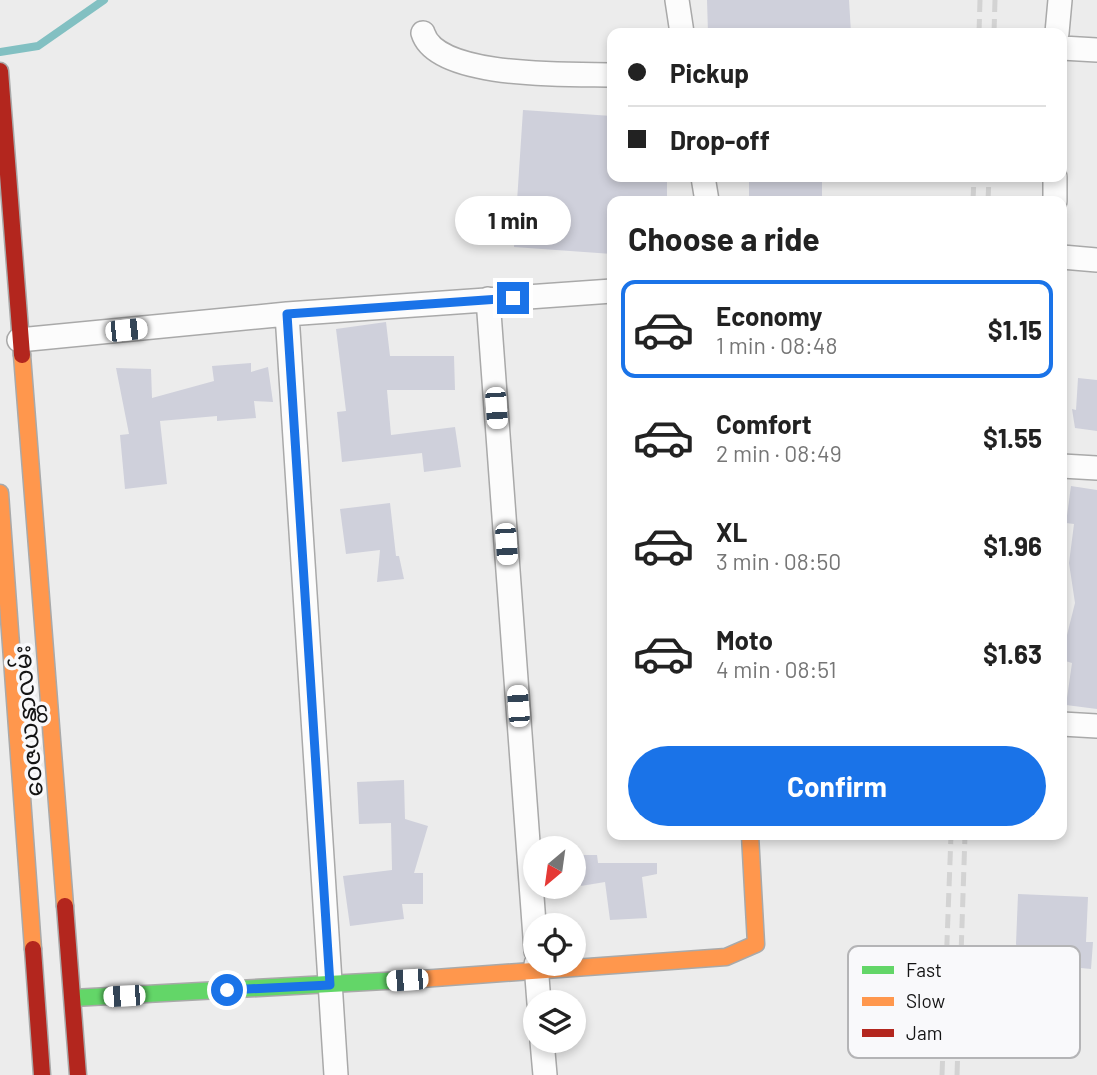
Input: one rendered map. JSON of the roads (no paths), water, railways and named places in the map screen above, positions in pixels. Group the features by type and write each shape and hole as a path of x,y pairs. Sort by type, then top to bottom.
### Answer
{"main road":[{"name":"ဝေဇယန္တာလမ်း","path":"0,71 78,1075"},
{"name":"ဝေဇယန္တာလမ်း","path":"0,493 42,1075"},
{"path":"586,961 726,957 756,944 750,840"},
{"path":"73,998 330,985 523,963"}],"street":[{"path":"677,0 681,28"},
{"path":"1057,28 1060,0"},
{"path":"424,33 426,41 440,55 468,65 607,75"},
{"path":"1067,48 1097,50"},
{"path":"1067,257 1097,260"},
{"path":"19,340 287,314 607,290"},
{"path":"488,299 532,913"},
{"path":"287,314 336,1075"},
{"path":"1067,466 1097,468"},
{"path":"1067,723 1097,726"},
{"path":"543,1053 544,1075"}],"waterway":[{"path":"0,52 38,46 104,0"}],"railway":[{"path":"979,28 980,0"},
{"path":"994,28 995,0"},
{"path":"973,196 974,182"},
{"path":"988,196 989,182"},
{"path":"947,946 951,840"},
{"path":"961,946 965,840"},
{"path":"942,1075 943,1058"},
{"path":"957,1075 958,1058"}]}
